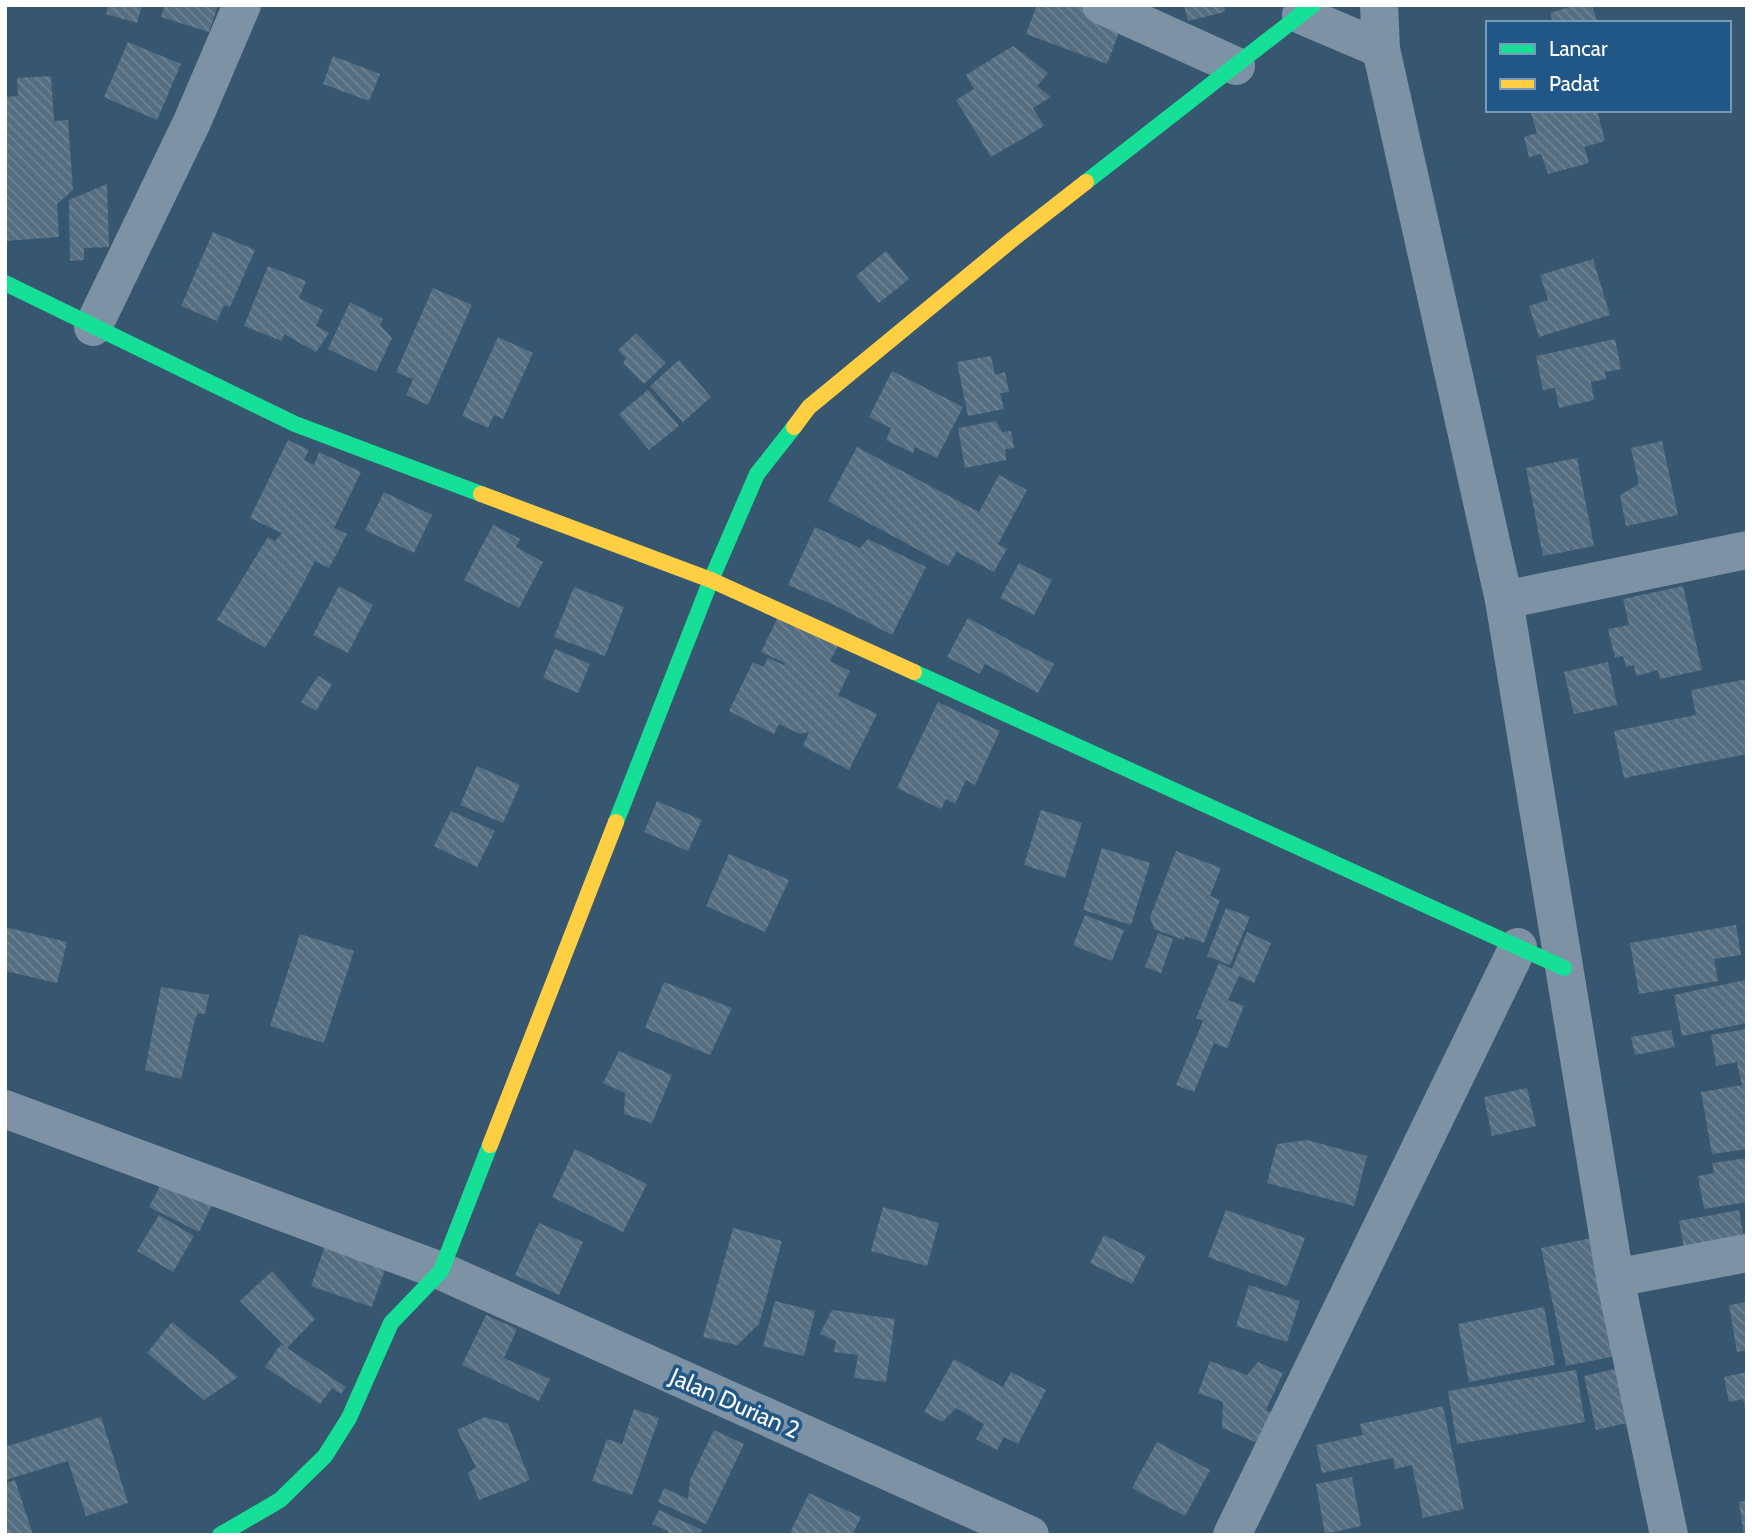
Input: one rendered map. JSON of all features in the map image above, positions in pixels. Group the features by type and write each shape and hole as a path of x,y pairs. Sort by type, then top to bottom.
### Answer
{"street":[{"path":"93,327 192,122 242,5"},
{"path":"1101,5 1236,66"},
{"path":"1379,5 1381,49 1504,600 1615,1278 1669,1535"},
{"path":"223,1534 280,1500 325,1456 349,1418 391,1323 441,1271 711,580 758,474 809,407 1013,239 1307,10 1381,49"},
{"path":"5,283 295,424 711,580 1564,968"},
{"path":"1504,600 1747,550"},
{"path":"1232,1535 1518,947"},
{"name":"Jalan Durian 2","path":"5,1109 441,1271 1030,1535"},
{"path":"1615,1278 1747,1253"}],"building":[{"path":"109,5 142,5 137,23 106,14"},
{"path":"165,5 218,5 209,32 161,17"},
{"path":"1037,5 1088,5 1124,19 1107,64 1026,34"},
{"path":"1184,5 1224,5 1225,12 1188,21"},
{"path":"1575,5 1592,5 1597,21 1552,21 1550,13"},
{"path":"128,42 181,64 157,120 104,97"},
{"path":"1013,46 1048,73 1037,86 1051,97 1033,108 1044,126 991,157 956,100 974,89 966,75"},
{"path":"333,56 380,74 369,101 323,84"},
{"path":"51,76 54,121 68,120 73,190 57,204 59,237 5,241 5,97 18,96 17,78"},
{"path":"1598,112 1605,141 1584,147 1589,163 1548,174 1541,154 1529,157 1524,137 1537,133 1531,113"},
{"path":"107,184 109,247 84,248 84,260 70,261 69,200"},
{"path":"213,232 255,250 230,307 224,305 217,321 181,306"},
{"path":"886,251 909,279 879,303 856,276"},
{"path":"1593,259 1610,315 1539,337 1529,306 1548,300 1540,275"},
{"path":"268,266 306,281 299,298 323,310 316,326 329,333 316,352 284,334 282,341 244,326"},
{"path":"433,288 472,305 428,405 406,395 413,379 396,372"},
{"path":"350,302 383,319 380,325 392,338 376,372 328,349"},
{"path":"636,333 666,363 644,384 623,363 626,358 618,350"},
{"path":"498,337 533,353 503,419 494,415 488,428 462,416"},
{"path":"1615,339 1621,369 1605,372 1606,379 1591,382 1594,400 1559,408 1555,388 1543,390 1536,356"},
{"path":"991,356 995,375 1005,372 1009,392 1000,393 1004,409 968,416 957,362"},
{"path":"679,360 711,397 683,422 650,386"},
{"path":"892,371 963,407 937,458 915,447 913,453 886,440 891,428 869,417"},
{"path":"648,390 679,426 649,450 619,414"},
{"path":"996,421 1002,432 1011,431 1014,448 1005,449 1006,460 965,468 958,428"},
{"path":"288,440 309,450 304,460 314,465 319,452 361,472 334,528 347,534 329,568 315,561 265,648 217,620 268,537 275,541 282,533 250,518"},
{"path":"1662,441 1678,515 1626,526 1620,495 1639,484 1631,448"},
{"path":"857,447 979,512 999,475 1027,490 998,544 1007,549 994,572 957,552 948,566 828,501"},
{"path":"1577,458 1594,546 1543,556 1526,468"},
{"path":"384,492 432,515 414,553 365,530"},
{"path":"493,525 520,539 516,547 543,562 519,608 464,580"},
{"path":"815,527 860,548 868,539 926,567 892,635 788,585"},
{"path":"1019,563 1052,580 1034,615 1000,598"},
{"path":"339,586 373,605 348,653 313,635"},
{"path":"1683,586 1702,670 1660,679 1658,670 1636,676 1634,665 1626,667 1623,656 1615,658 1608,629 1629,625 1623,599"},
{"path":"574,587 624,607 605,656 554,637"},
{"path":"778,617 838,646 830,661 850,671 838,695 877,714 849,770 803,746 809,732 800,734 779,724 774,734 729,711 753,662 763,667 768,658 784,665 785,663 761,652"},
{"path":"968,618 1054,664 1038,693 985,664 980,674 947,657"},
{"path":"555,649 590,664 578,693 543,678"},
{"path":"1608,662 1617,705 1574,714 1564,672"},
{"path":"318,676 332,684 316,711 301,702"},
{"path":"1747,679 1747,754 1624,778 1614,731 1696,715 1691,690"},
{"path":"938,702 1000,731 975,785 966,780 955,804 946,799 941,809 897,788"},
{"path":"477,766 520,785 503,823 460,805"},
{"path":"657,801 702,820 688,851 644,832"},
{"path":"1041,810 1082,823 1065,878 1024,865"},
{"path":"451,811 495,831 477,867 434,846"},
{"path":"1102,848 1150,863 1131,925 1083,910"},
{"path":"1176,851 1221,868 1210,896 1220,900 1204,943 1185,936 1184,940 1154,929 1150,917"},
{"path":"729,854 789,880 765,932 706,906"},
{"path":"1226,908 1250,917 1230,965 1207,956"},
{"path":"1085,915 1124,930 1112,961 1073,945"},
{"path":"1736,925 1741,955 1714,959 1718,981 1639,994 1630,943"},
{"path":"5,927 67,942 57,983 5,971"},
{"path":"1247,932 1271,943 1254,983 1239,976 1228,1000 1244,1006 1227,1048 1214,1043 1194,1092 1176,1085 1203,1021 1196,1018 1219,963 1232,969"},
{"path":"1158,933 1173,939 1161,973 1145,967"},
{"path":"300,934 354,951 324,1043 270,1026"},
{"path":"1745,980 1747,1023 1682,1036 1674,995"},
{"path":"664,982 732,1008 710,1055 645,1028"},
{"path":"161,987 209,995 205,1014 198,1013 195,1019 181,1079 145,1070"},
{"path":"1747,1029 1747,1149 1712,1154 1701,1092 1742,1085 1737,1062 1716,1066 1711,1035"},
{"path":"1671,1030 1675,1047 1635,1055 1631,1037"},
{"path":"619,1051 672,1075 652,1123 624,1114 625,1093 603,1083"},
{"path":"1527,1088 1536,1126 1492,1136 1484,1097"},
{"path":"1307,1140 1367,1156 1354,1206 1267,1183 1277,1144"},
{"path":"575,1149 647,1184 623,1232 552,1197"},
{"path":"1747,1158 1747,1202 1704,1209 1698,1176 1714,1173 1712,1163"},
{"path":"167,1173 216,1197 199,1232 149,1207"},
{"path":"883,1207 939,1223 927,1266 871,1251"},
{"path":"1226,1210 1305,1238 1287,1286 1208,1257"},
{"path":"1739,1210 1745,1243 1685,1254 1679,1221"},
{"path":"159,1215 194,1236 173,1272 137,1251"},
{"path":"539,1223 583,1242 559,1295 515,1275"},
{"path":"733,1228 782,1241 759,1324 737,1345 703,1337"},
{"path":"1104,1235 1146,1256 1132,1284 1090,1263"},
{"path":"1592,1238 1616,1356 1566,1366 1541,1248"},
{"path":"326,1243 387,1264 372,1307 311,1286"},
{"path":"272,1271 315,1319 287,1348 240,1301"},
{"path":"1249,1285 1300,1301 1287,1342 1236,1326"},
{"path":"775,1301 815,1311 804,1356 763,1346"},
{"path":"1747,1302 1747,1350 1737,1352 1729,1305"},
{"path":"1544,1307 1555,1365 1469,1382 1458,1324"},
{"path":"832,1310 895,1319 886,1382 854,1378 858,1355 834,1352 836,1341 820,1334"},
{"path":"486,1315 517,1329 504,1358 550,1379 539,1401 462,1365"},
{"path":"172,1322 238,1377 204,1400 147,1353"},
{"path":"281,1344 346,1387 341,1394 332,1388 320,1404 265,1367"},
{"path":"954,1359 1003,1387 1011,1372 1046,1390 1018,1444 1004,1437 997,1450 976,1439 984,1424 956,1408 942,1422 924,1412"},
{"path":"1210,1361 1247,1375 1258,1362 1283,1373 1266,1410 1274,1413 1260,1444 1222,1428 1223,1402 1198,1393"},
{"path":"1624,1367 1636,1421 1596,1430 1584,1376"},
{"path":"1576,1370 1585,1422 1457,1444 1448,1391"},
{"path":"1747,1372 1746,1413 1743,1399 1729,1402 1724,1377"},
{"path":"1443,1406 1464,1509 1423,1518 1412,1465 1395,1469 1393,1458 1322,1473 1316,1445 1363,1435 1360,1424"},
{"path":"634,1409 659,1418 632,1495 592,1481 607,1439 622,1444"},
{"path":"101,1417 128,1503 86,1516 68,1461 5,1480 5,1447"},
{"path":"485,1417 508,1424 530,1480 479,1500 468,1473 476,1467 457,1430"},
{"path":"714,1430 744,1444 706,1524 658,1502 664,1488 688,1499 690,1480"},
{"path":"1157,1442 1210,1470 1185,1516 1132,1488"},
{"path":"1352,1477 1361,1526 1325,1534 1316,1484"},
{"path":"15,1480 33,1535 5,1535 5,1483"},
{"path":"809,1493 861,1517 852,1535 790,1533"},
{"path":"1747,1501 1747,1535 1744,1535 1739,1502"},
{"path":"659,1510 702,1530 700,1535 666,1535 668,1531 652,1524"}],"traffic: fast":[{"path":"1086,182 1313,5"},
{"path":"5,283 295,424 481,494"},
{"path":"616,822 711,580 757,474 794,427"},
{"path":"914,672 1564,968"},
{"path":"220,1535 280,1500 325,1456 349,1418 391,1323 441,1271 490,1145"}],"traffic: slow":[{"path":"794,427 809,407 1086,182"},
{"path":"481,494 711,580 914,672"},
{"path":"490,1145 616,822"}]}
